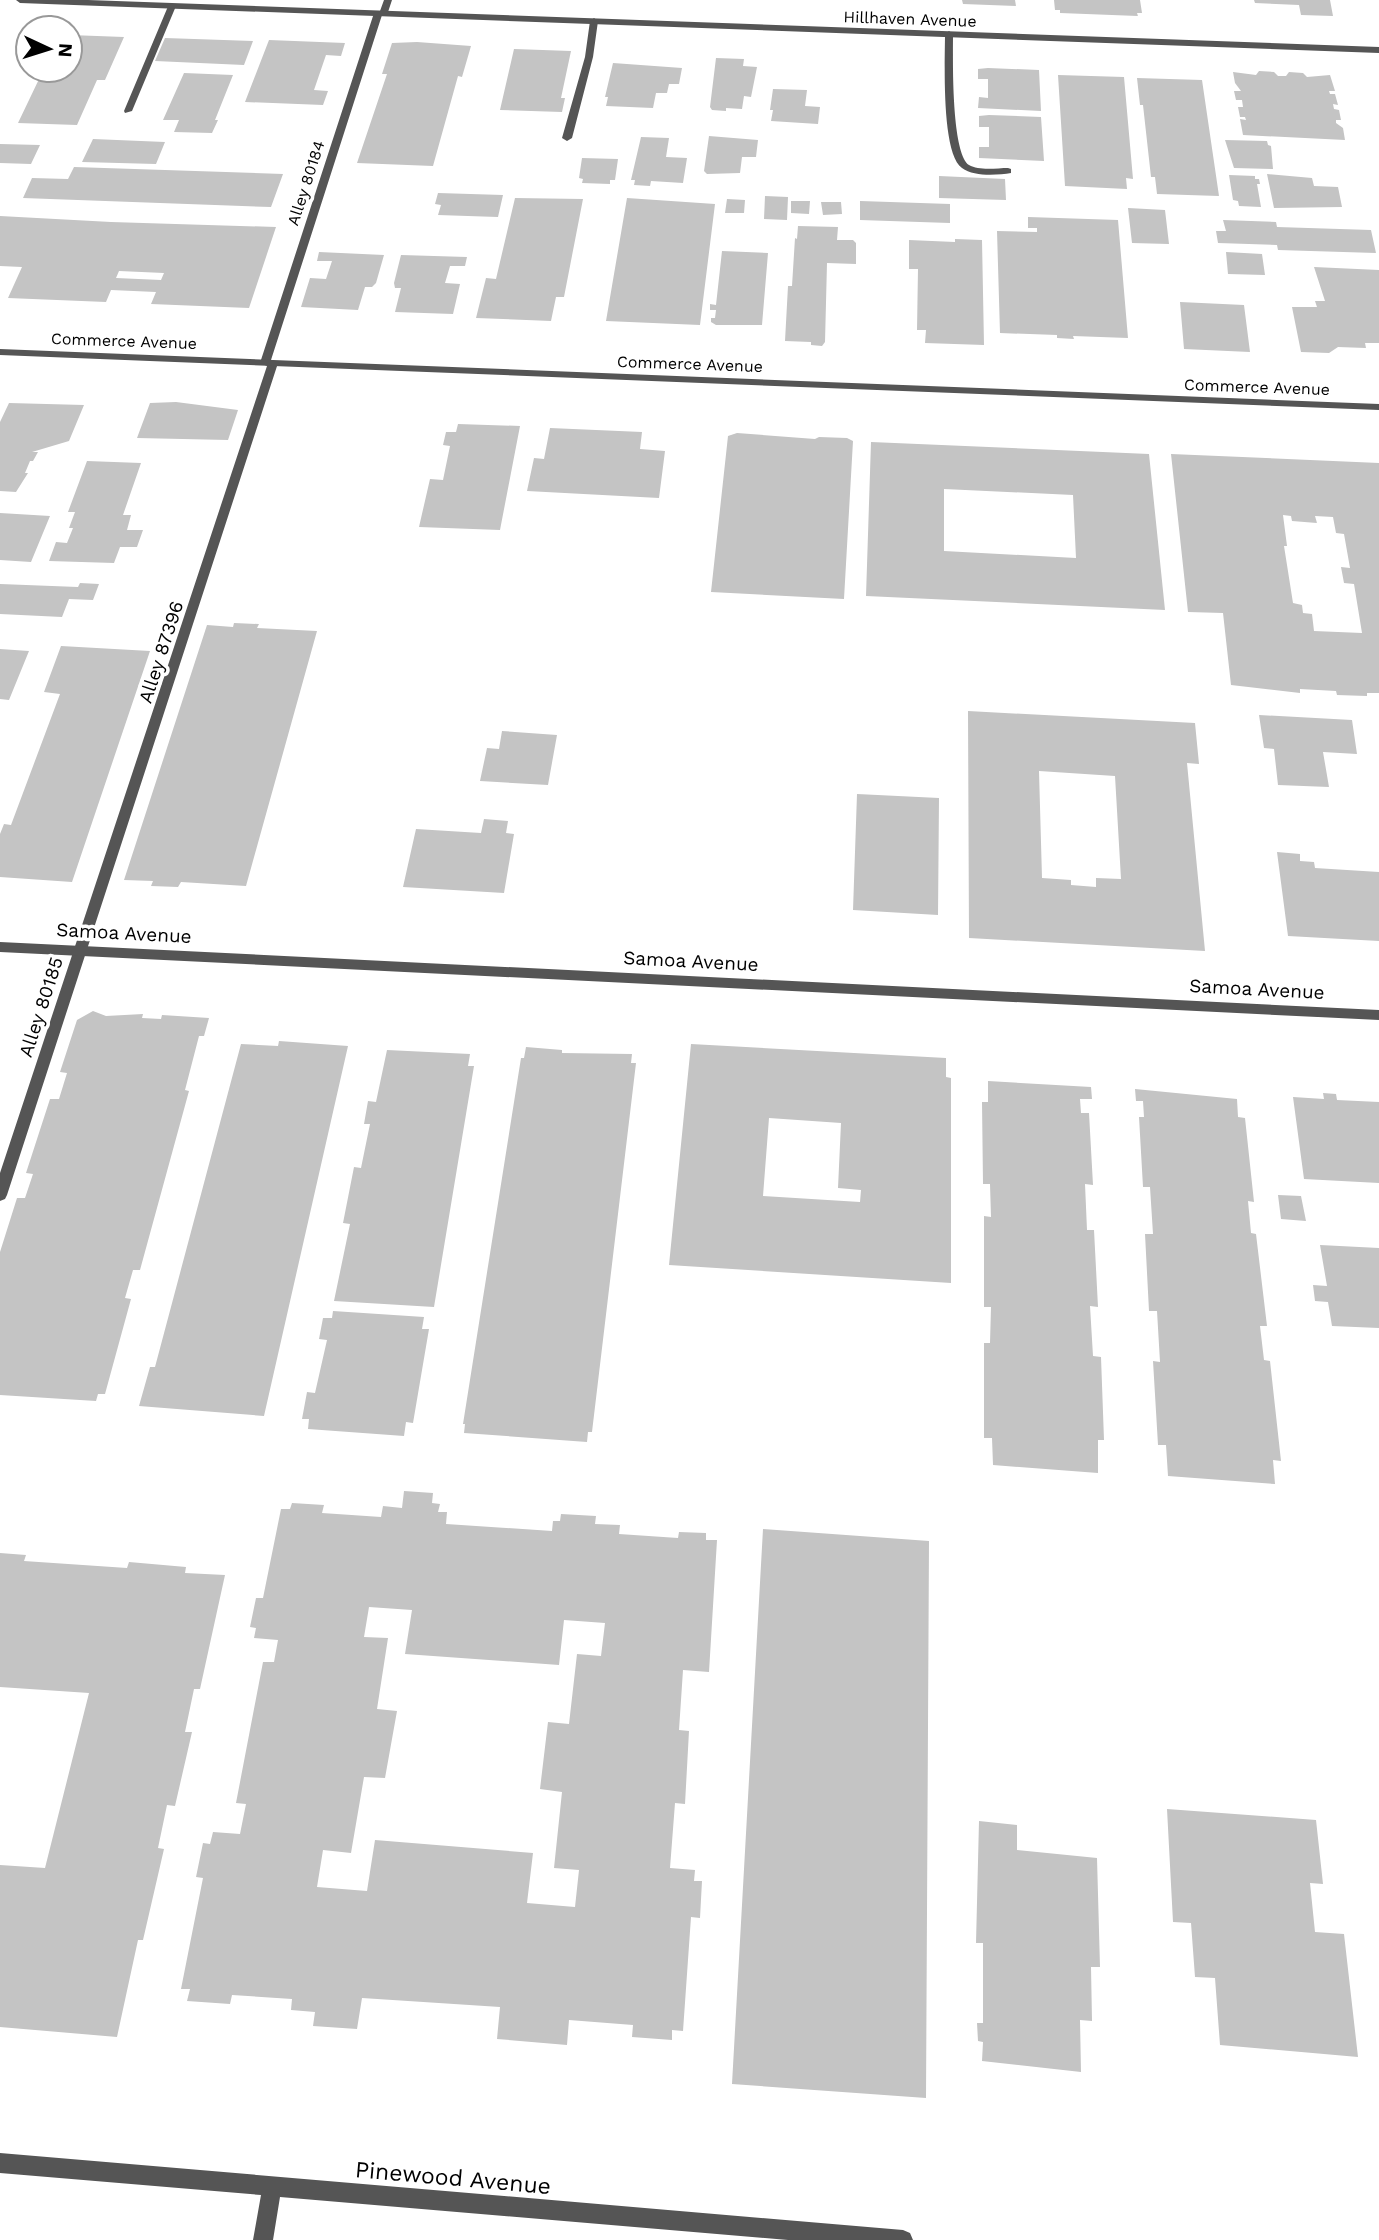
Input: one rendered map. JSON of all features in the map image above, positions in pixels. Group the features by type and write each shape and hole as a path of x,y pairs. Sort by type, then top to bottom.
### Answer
{"street":[{"name":"Hillhaven Avenue","path":"20,0 1379,50"},
{"name":"Alley 80184","path":"269,363 381,13 388,0"},
{"path":"128,111 172,6"},
{"path":"567,138 589,57 594,21"},
{"path":"948,34 952,133 956,157 965,166 983,171 1008,172"},
{"name":"Commerce Avenue","path":"0,352 1379,407"},
{"name":"Alley 87396","path":"80,951 269,363"},
{"name":"Samoa Avenue","path":"0,947 1379,1015"},
{"name":"Alley 80185","path":"0,1195 80,951"},
{"name":"Pinewood Avenue","path":"0,2163 903,2240"},
{"path":"262,2240 272,2188"}],"building":[{"path":"962,0 1015,0 1016,6 963,4"},
{"path":"1054,0 1140,0 1142,13 1137,13 1138,16 1060,13 1060,10 1055,10"},
{"path":"1254,0 1330,0 1333,16 1301,15 1299,5 1255,3"},
{"path":"84,36 124,37 105,80 97,80 77,125 18,123 37,84 84,84"},
{"path":"165,38 253,41 244,65 155,61"},
{"path":"269,40 345,43 341,56 326,55 314,90 328,91 323,105 245,102"},
{"path":"392,43 471,46 462,77 458,76 433,166 357,163 387,74 382,74"},
{"path":"514,49 571,51 561,98 565,98 562,112 500,110"},
{"path":"716,58 744,59 743,66 757,67 751,97 744,96 742,109 726,108 726,111 712,110 710,107"},
{"path":"613,63 682,68 679,84 669,84 667,93 656,93 653,108 606,106 608,97 605,97"},
{"path":"978,69 1039,70 1041,111 978,108 979,97 988,98 988,79 978,79"},
{"path":"1259,71 1274,72 1278,76 1286,76 1289,72 1303,73 1307,77 1330,75 1335,91 1329,91 1330,94 1335,94 1338,105 1333,104 1334,109 1339,110 1341,120 1336,120 1336,123 1343,128 1345,140 1243,135 1240,119 1246,120 1245,117 1240,117 1238,107 1243,107 1242,100 1236,100 1234,91 1241,91 1235,83 1233,72 1256,75"},
{"path":"184,73 233,75 212,133 174,132 179,120 163,120"},
{"path":"1058,75 1124,77 1133,179 1126,178 1127,189 1065,186"},
{"path":"1137,78 1202,80 1219,196 1157,194 1155,177 1151,177 1143,105 1140,105"},
{"path":"773,89 807,90 805,106 820,107 818,124 771,121"},
{"path":"979,116 1041,117 1044,161 979,158 979,147 989,147 989,127 979,127"},
{"path":"709,136 758,140 756,157 742,157 740,173 707,174 704,171"},
{"path":"641,137 669,138 666,157 687,158 683,183 651,181 650,186 634,185 635,180 631,180"},
{"path":"93,139 165,142 156,164 82,162"},
{"path":"1225,140 1267,141 1271,146 1273,169 1234,168"},
{"path":"0,144 40,145 31,164 0,163"},
{"path":"582,158 618,159 615,180 610,180 610,184 582,183 583,179 579,178"},
{"path":"74,167 283,174 271,207 23,198 32,178 68,179"},
{"path":"1267,174 1312,178 1314,186 1338,187 1342,207 1274,208"},
{"path":"1229,175 1255,176 1255,179 1259,179 1260,184 1257,184 1261,207 1239,206 1238,201 1233,200"},
{"path":"939,176 1005,179 1006,200 939,198"},
{"path":"438,193 503,195 498,217 438,215 441,205 435,204"},
{"path":"765,196 788,197 787,220 764,219"},
{"path":"515,198 583,199 564,297 556,297 551,321 476,318 486,278 496,279"},
{"path":"627,198 715,204 700,325 606,321"},
{"path":"727,199 745,200 744,213 725,213"},
{"path":"791,201 810,201 809,214 791,213"},
{"path":"860,201 950,204 950,223 860,220"},
{"path":"821,202 841,202 842,214 823,215"},
{"path":"1128,208 1165,210 1169,244 1132,243"},
{"path":"0,216 276,227 249,308 151,304 156,292 111,290 106,302 8,298 22,267 0,266","holes":["119,271 164,273 161,280 116,278"]},
{"path":"1028,217 1118,220 1128,338 1073,336 1074,339 1057,338 1057,335 1000,333 997,231 1037,232 1037,228 1028,228"},
{"path":"1223,220 1276,222 1277,227 1371,230 1376,253 1278,250 1277,245 1218,243 1216,231 1226,231"},
{"path":"798,226 838,227 837,240 853,240 856,243 856,264 827,263 825,342 822,346 811,345 811,342 785,341 788,286 792,286"},
{"path":"955,239 982,240 984,345 925,343 926,330 917,330 918,269 909,269 909,240 955,242"},
{"path":"722,251 768,253 762,325 716,325 711,322 711,318 715,318 716,310 710,310 710,304 716,305"},
{"path":"319,252 384,255 376,283 372,287 365,287 358,310 301,307 310,278 326,279 332,261 317,261"},
{"path":"1226,252 1262,254 1265,275 1228,274"},
{"path":"401,255 467,257 465,266 450,266 445,283 460,284 453,314 395,312 401,288 395,288 394,283"},
{"path":"1314,267 1379,270 1379,343 1365,343 1366,348 1338,347 1329,353 1301,352 1292,307 1317,307 1315,301 1325,301"},
{"path":"1180,302 1244,305 1250,352 1184,349"},
{"path":"176,402 238,410 228,440 137,438 150,403"},
{"path":"9,403 84,405 69,441 32,452 38,452 33,461 30,461 25,473 28,473 16,492 0,491 0,422"},
{"path":"458,424 520,426 500,530 419,527 430,479 443,480 450,446 443,445 446,432 456,432"},
{"path":"550,428 642,432 640,449 665,451 659,498 527,491 534,458 544,459"},
{"path":"737,433 815,439 847,438 853,441 844,599 711,592 728,436"},
{"path":"871,442 1149,454 1165,610 866,596","holes":["944,489 1073,495 1076,558 944,551"]},
{"path":"1171,454 1379,463 1379,693 1367,693 1367,696 1337,695 1336,691 1300,689 1300,693 1231,685 1223,613 1188,612","holes":["1283,515 1291,516 1292,521 1317,523 1315,516 1333,517 1336,533 1344,534 1350,568 1341,567 1344,583 1354,584 1362,633 1314,631 1312,614 1303,613 1302,605 1293,603 1284,546 1287,546"]},
{"path":"87,461 141,463 123,515 131,515 127,530 143,530 137,547 120,547 114,563 49,561 56,542 67,543 73,528 69,528 75,512 68,512"},
{"path":"0,513 50,516 31,562 0,560"},
{"path":"80,583 99,584 93,600 69,599 62,617 0,614 0,584 78,587"},
{"path":"234,623 259,624 257,628 317,631 246,886 181,882 178,887 151,886 153,881 124,880 207,625 233,627"},
{"path":"61,646 150,651 72,882 0,877 0,834 4,824 11,825 60,694 44,692"},
{"path":"0,649 29,651 9,700 0,699"},
{"path":"968,711 1195,723 1199,764 1187,763 1205,951 969,938","holes":["1039,771 1115,776 1121,879 1096,878 1096,887 1071,885 1071,880 1042,878"]},
{"path":"1259,715 1352,720 1357,754 1323,752 1329,787 1278,785 1274,749 1264,748"},
{"path":"502,731 557,735 548,785 480,781 487,748 499,749"},
{"path":"857,794 939,798 938,915 853,910"},
{"path":"484,819 508,821 506,833 514,834 504,893 403,887 416,829 481,833"},
{"path":"1277,852 1300,854 1300,861 1314,862 1315,868 1379,872 1379,941 1288,936"},
{"path":"93,1011 106,1016 143,1014 142,1018 161,1019 162,1015 209,1018 204,1036 199,1036 185,1090 189,1091 140,1270 133,1270 125,1298 131,1299 105,1394 98,1394 96,1401 0,1395 0,1252 17,1198 25,1198 33,1174 26,1173 50,1099 59,1099 67,1073 60,1072 77,1020"},
{"path":"279,1041 348,1046 264,1416 139,1406 150,1367 155,1367 241,1044 278,1046"},
{"path":"691,1044 946,1058 946,1077 951,1078 951,1283 669,1265","holes":["769,1118 841,1123 838,1188 861,1190 860,1202 763,1196"]},
{"path":"526,1047 562,1050 562,1053 632,1054 631,1063 636,1063 592,1432 588,1432 587,1442 464,1433 463,1424 521,1058 524,1058"},
{"path":"387,1050 470,1054 468,1066 474,1066 434,1307 334,1301 350,1224 343,1223 354,1167 361,1168 370,1124 364,1124 368,1101 376,1102"},
{"path":"988,1081 1091,1087 1092,1099 1080,1099 1081,1113 1089,1113 1093,1185 1085,1184 1087,1230 1094,1230 1098,1307 1090,1306 1093,1356 1101,1357 1104,1440 1098,1440 1098,1473 993,1465 992,1438 984,1438 984,1343 990,1343 991,1307 984,1307 984,1216 991,1217 990,1184 983,1184 982,1102 988,1102"},
{"path":"1135,1089 1237,1099 1238,1117 1245,1118 1254,1202 1248,1201 1251,1233 1256,1234 1267,1326 1260,1326 1264,1360 1270,1361 1281,1461 1273,1460 1275,1484 1168,1476 1166,1445 1158,1445 1153,1361 1160,1362 1157,1311 1149,1311 1145,1234 1153,1234 1150,1187 1143,1187 1139,1117 1144,1117 1143,1101 1136,1101"},
{"path":"1323,1093 1336,1094 1337,1100 1379,1102 1379,1183 1304,1179 1293,1097 1324,1099"},
{"path":"1278,1195 1301,1196 1306,1221 1281,1219"},
{"path":"1320,1245 1379,1248 1379,1328 1332,1326 1328,1302 1315,1301 1313,1285 1327,1286"},
{"path":"333,1311 424,1317 422,1329 429,1329 413,1423 406,1422 404,1436 308,1429 309,1419 302,1419 307,1392 315,1393 327,1340 319,1339 323,1318 332,1318"},
{"path":"404,1491 433,1493 432,1503 440,1504 438,1512 447,1512 446,1524 552,1531 553,1521 560,1521 561,1514 596,1516 595,1524 620,1525 619,1534 678,1538 679,1532 706,1533 706,1540 717,1540 709,1672 683,1670 679,1730 689,1731 685,1804 675,1803 670,1868 695,1870 694,1881 702,1881 700,1918 691,1917 683,2031 672,2030 672,2040 632,2037 633,2025 569,2020 567,2045 497,2039 500,2007 362,1998 357,2029 313,2026 315,2012 291,2010 292,1999 232,1995 230,2004 187,2001 190,1989 181,1989 203,1878 196,1877 203,1843 210,1844 213,1832 240,1834 246,1804 236,1803 263,1662 274,1662 278,1640 254,1638 256,1628 250,1627 256,1598 263,1598 281,1509 290,1509 292,1503 324,1505 322,1513 381,1517 383,1506 402,1508","holes":["369,1607 412,1610 405,1654 559,1665 564,1620 605,1623 601,1656 577,1654 569,1724 548,1722 540,1789 562,1792 554,1868 579,1870 575,1907 527,1903 533,1853 375,1840 367,1891 317,1887 323,1850 351,1853 364,1777 385,1778 397,1711 377,1709 388,1638 364,1637"]},
{"path":"763,1529 929,1541 926,2098 732,2084"},
{"path":"0,1553 26,1555 24,1561 127,1568 129,1562 186,1567 185,1573 225,1575 200,1689 194,1689 185,1732 192,1732 175,1806 167,1805 158,1848 164,1849 143,1940 138,1940 117,2037 0,2027 0,1865 45,1868 89,1693 0,1687"},
{"path":"1167,1809 1316,1820 1323,1884 1310,1883 1315,1932 1344,1934 1358,2057 1220,2045 1215,1978 1195,1977 1191,1923 1173,1922"},
{"path":"979,1821 1017,1825 1017,1850 1097,1858 1100,1967 1091,1967 1092,2021 1080,2020 1081,2072 982,2061 983,2042 978,2041 977,2023 983,2023 983,1943 976,1943"}]}
